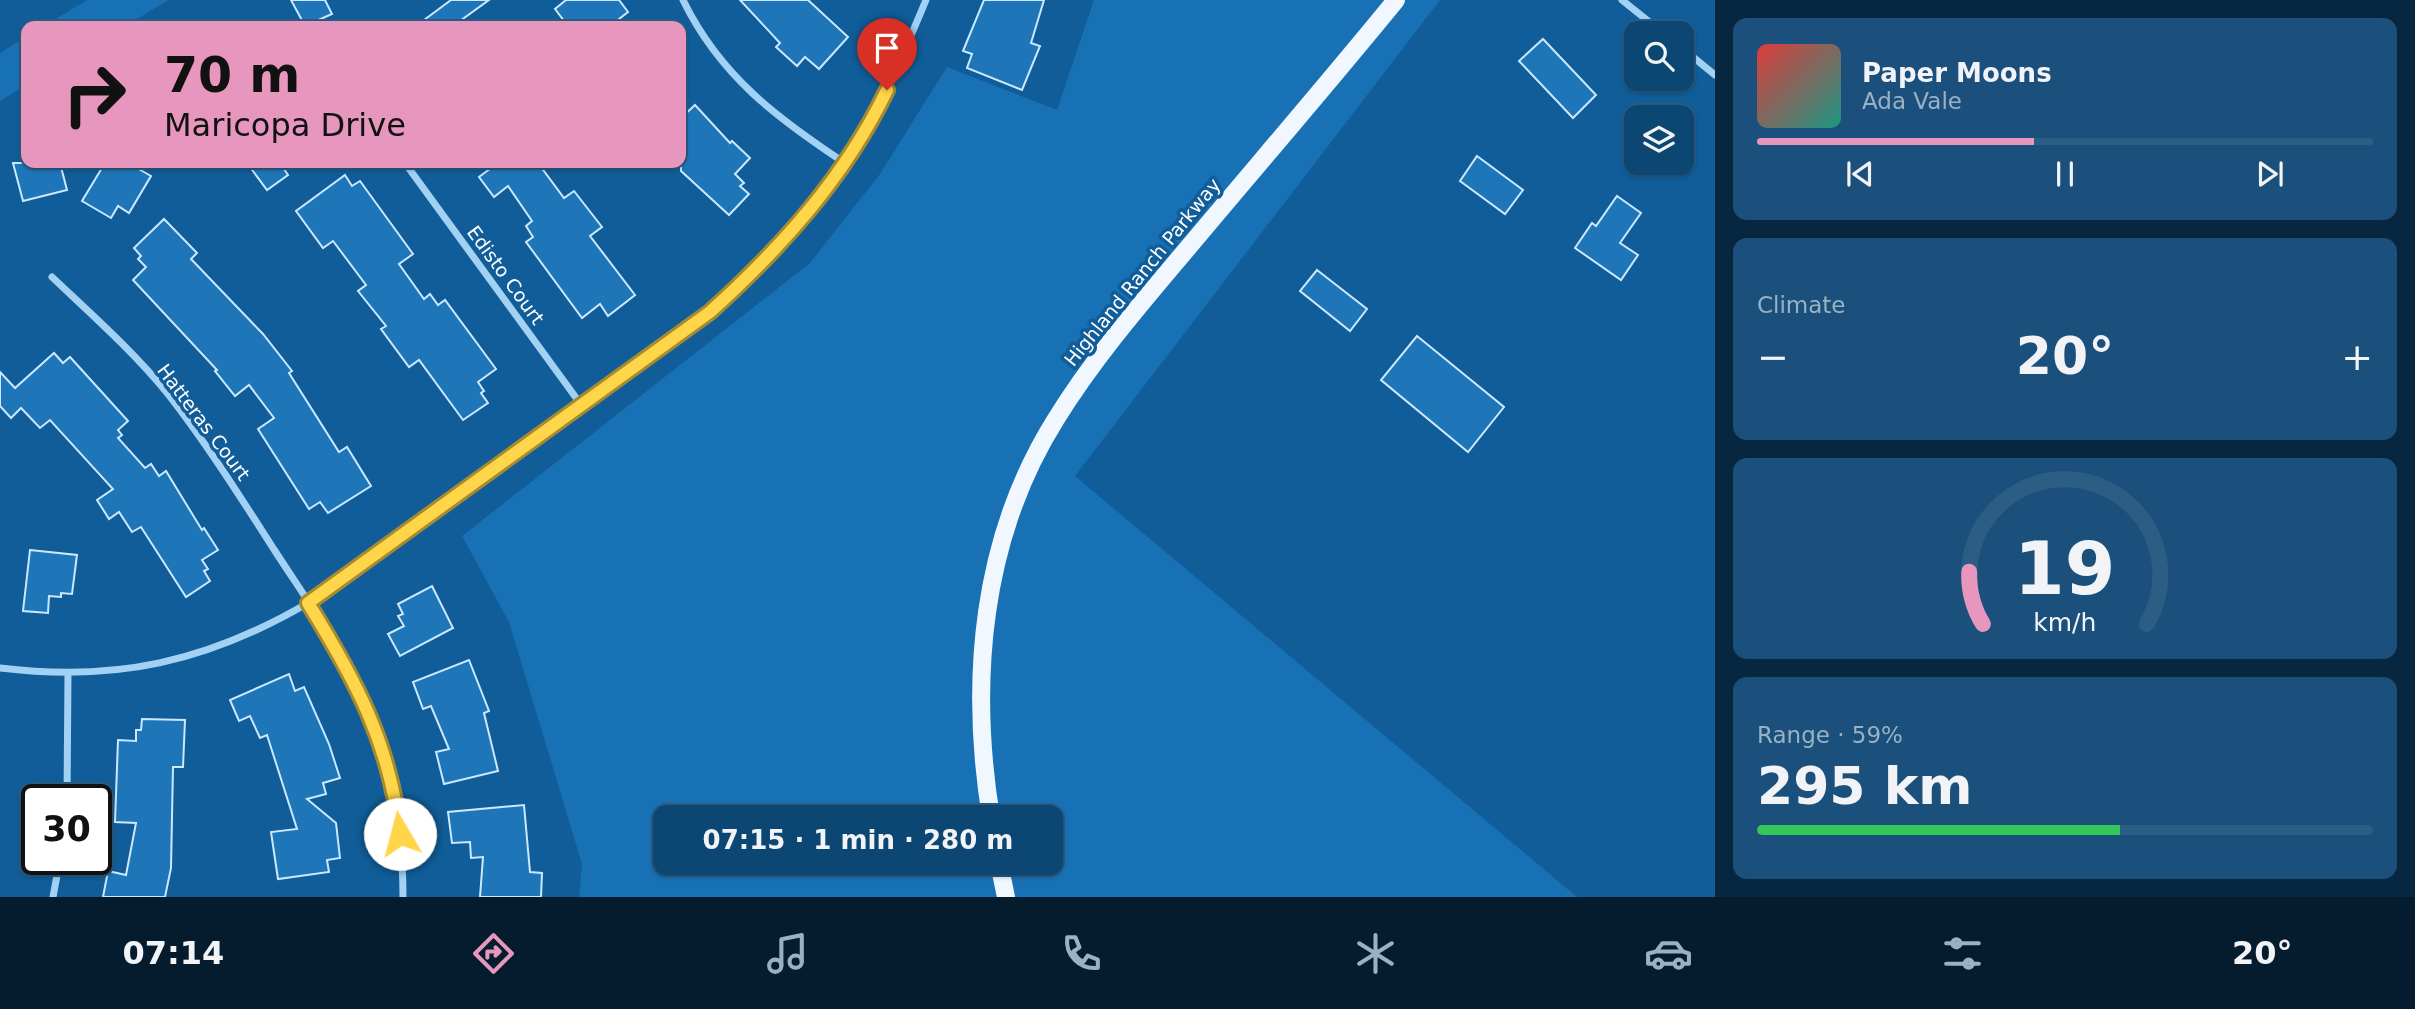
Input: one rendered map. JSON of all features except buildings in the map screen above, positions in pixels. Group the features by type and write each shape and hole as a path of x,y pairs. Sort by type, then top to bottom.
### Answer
{"main road":[{"name":"Highland Ranch Parkway","path":"989,805 982,754 980,708 987,604 1006,526 1036,453 1103,350 1396,0"},
{"path":"1001,875 1006,897"}],"street":[{"path":"683,0 693,21 719,59 750,93 789,126 845,163"},
{"path":"0,668 68,673 123,670 176,660 226,645 274,623 308,603 582,406 710,312 759,267 804,218 845,163 878,108 926,0"},
{"path":"1622,0 1648,21"},
{"path":"1694,58 1715,75"},
{"name":"Edisto Court","path":"409,168 582,406"},
{"name":"Hatteras Court","path":"52,277 120,340 166,392 210,450 353,678 369,710 386,758 397,808 403,859 403,897"},
{"path":"67,784 68,673"},
{"path":"52,897 57,875"}],"shaded area":[{"path":"87,0 169,0 133,21 52,21"},
{"path":"1094,0 1440,0 1075,476 1577,897 579,897 582,864 509,622 462,536 810,263 880,174 947,67 1057,110"},
{"path":"21,40 21,88 0,101 0,53"}],"route":[{"path":"400,834 386,758 369,710 348,668 308,603 710,312 759,267 804,218 845,163 887,90"}]}
